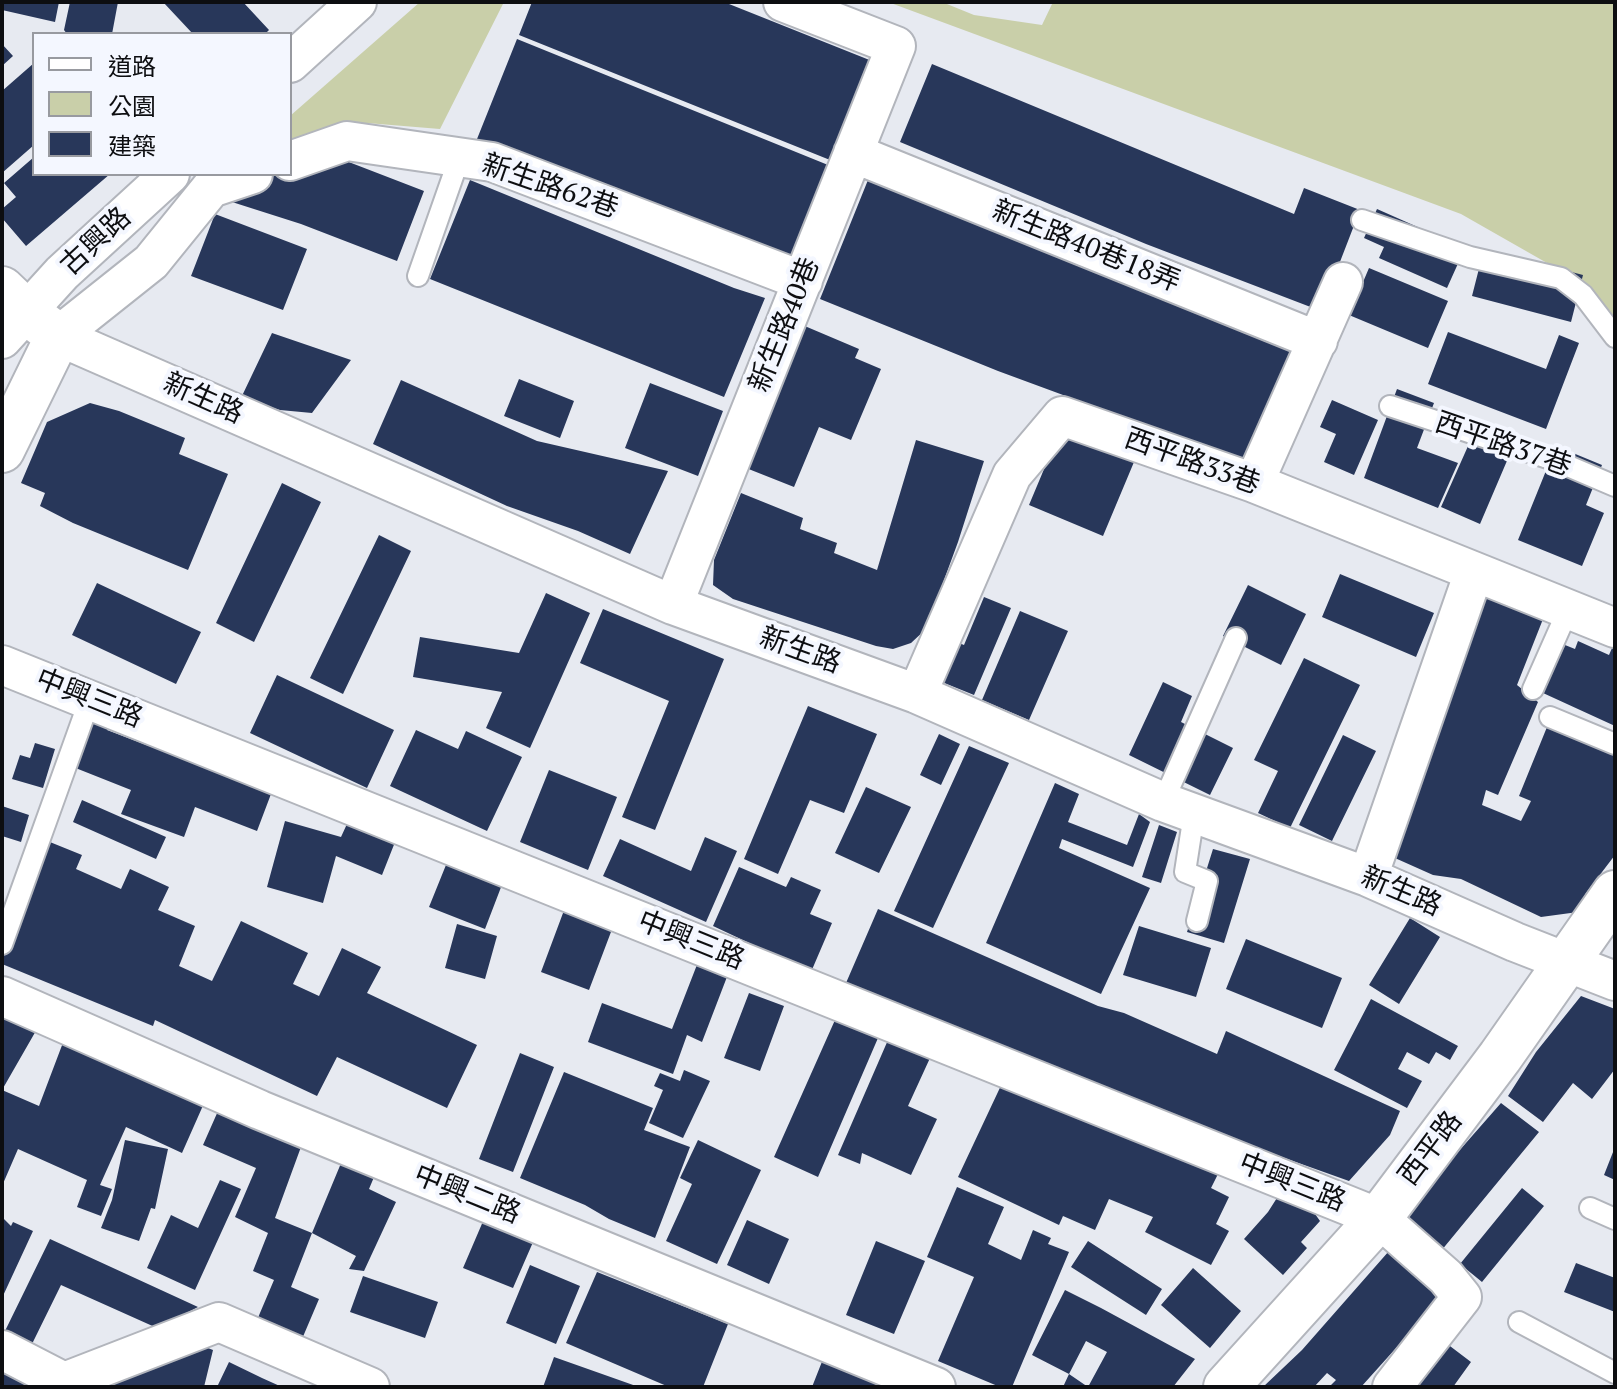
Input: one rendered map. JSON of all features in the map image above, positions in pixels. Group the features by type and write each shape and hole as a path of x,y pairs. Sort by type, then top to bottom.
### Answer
{"main road":[{"path":"2,450 22,319"},
{"name":"西平路","path":"1226,1387 1379,1218 1615,893"}],"street":[{"path":"292,61 357,2"},
{"name":"新生路40巷","path":"673,605 896,46 783,2"},
{"name":"新生路62巷","path":"292,160 347,141 492,162 803,281"},
{"name":"新生路40巷18弄","path":"853,153 1318,341"},
{"name":"古興路","path":"22,319 62,273 168,176"},
{"path":"22,319 151,262 211,188 247,176"},
{"path":"1254,483 1343,282"},
{"name":"新生路","path":"22,319 673,605 917,694 1179,808 1368,877 1615,981"},
{"name":"西平路33巷","path":"917,694 1012,475 1062,416 1254,483 1615,628"},
{"path":"1368,877 1474,572"},
{"name":"中興三路","path":"2,665 1379,1218 1446,1277 1462,1297 1392,1387"},
{"name":"中興二路","path":"2,996 260,1110 936,1387"},
{"path":"2,1350 55,1382 219,1322 370,1387"}],"lane":[{"path":"418,276 459,159"},
{"path":"1362,220 1470,257 1561,278 1583,295 1615,337"},
{"name":"西平路37巷","path":"1390,406 1554,460 1615,486"},
{"path":"1533,689 1568,610"},
{"path":"1197,921 1207,881 1185,872 1179,808 1236,638"},
{"path":"2,944 90,699"},
{"path":"1550,717 1615,744"},
{"path":"1590,1208 1615,1219"},
{"path":"1519,1322 1608,1377"}],"green space":[{"path":"420,2 504,2 440,129 367,123 292,142 292,114"},
{"path":"888,2 942,2 974,15 1042,25 1053,2 1615,2 1615,330 1547,263 1461,214"}],"building":[{"path":"2,2 59,2 55,22 2,10"},
{"path":"70,2 118,2 112,32 64,30"},
{"path":"163,2 243,2 269,30 267,32 191,32"},
{"path":"532,2 724,2 877,63 835,162 519,35"},
{"path":"517,39 833,167 794,266 477,139"},
{"path":"2,44 13,56 2,66"},
{"path":"932,64 1294,214 1304,188 1360,210 1321,311 1146,244 900,142"},
{"path":"32,65 32,147 2,173 2,91"},
{"path":"328,154 424,191 397,261 301,224 232,202 250,186 272,176 292,176 292,172"},
{"path":"32,159 32,176 108,176 26,246 2,218 2,209 16,197 4,183"},
{"path":"870,175 1305,349 1250,471 1120,416 998,371 820,299"},
{"path":"470,180 765,298 724,397 430,279"},
{"path":"1377,209 1465,248 1447,288 1379,258 1384,247 1364,238"},
{"path":"215,214 307,249 283,310 191,276"},
{"path":"1484,249 1583,275 1571,322 1472,296"},
{"path":"1369,268 1448,301 1428,348 1349,315"},
{"path":"800,324 859,349 855,358 881,369 851,440 819,427 794,487 741,466"},
{"path":"1448,332 1546,369 1559,335 1579,343 1546,429 1428,384"},
{"path":"272,333 351,360 312,413 280,410 241,398"},
{"path":"519,379 574,401 560,438 504,416"},
{"path":"401,380 537,441 668,471 630,554 578,531 507,506 373,444"},
{"path":"650,383 723,411 698,476 625,448"},
{"path":"1397,389 1434,403 1417,448 1458,463 1438,508 1364,478"},
{"path":"1332,400 1378,420 1354,475 1324,462 1336,434 1320,427"},
{"path":"90,403 119,411 185,438 179,454 228,474 188,570 73,523 40,506 45,493 21,483 47,422"},
{"path":"1480,419 1518,435 1480,524 1441,507"},
{"path":"1060,431 1134,462 1103,536 1029,505"},
{"path":"916,440 984,461 926,629 911,643 893,649 876,646 733,599 713,585 714,560 741,493 803,518 800,529 837,543 834,553 877,570"},
{"path":"1556,446 1602,465 1586,505 1604,513 1582,566 1518,540"},
{"path":"282,483 321,502 254,642 216,623"},
{"path":"379,535 411,551 343,694 310,678"},
{"path":"1340,574 1434,613 1416,657 1322,617"},
{"path":"97,583 201,632 176,684 72,635"},
{"path":"1248,585 1306,614 1281,665 1223,636"},
{"path":"1486,590 1545,614 1517,685 1538,702 1498,795 1486,790 1482,805 1521,821 1531,801 1519,796 1547,727 1615,755 1615,855 1586,893 1578,912 1541,917 1461,879 1433,875 1377,850"},
{"path":"546,593 590,613 530,748 486,728 502,692 413,677 420,637 519,653"},
{"path":"984,597 1011,608 974,695 932,678 949,639 964,645"},
{"path":"603,609 724,659 655,830 622,817 669,701 580,663"},
{"path":"1020,611 1068,631 1029,720 982,700"},
{"path":"1578,641 1609,655 1615,641 1615,726 1543,693 1565,645 1575,649"},
{"path":"1304,658 1360,685 1290,828 1258,813 1278,771 1254,760"},
{"path":"277,675 394,730 367,788 250,733"},
{"path":"1163,682 1192,696 1181,722 1233,748 1210,795 1129,755"},
{"path":"808,706 877,734 844,813 810,800 778,874 744,859"},
{"path":"90,708 113,717 107,730 149,746 151,741 174,751 171,754 271,794 257,831 195,807 184,837 121,814 131,790 68,765"},
{"path":"416,730 458,749 466,731 522,757 487,831 390,786"},
{"path":"939,734 960,744 941,785 920,775"},
{"path":"1343,735 1376,751 1332,841 1299,825"},
{"path":"35,743 55,749 43,788 12,779 20,755 30,758"},
{"path":"969,746 1009,763 933,928 894,911"},
{"path":"549,770 617,797 588,870 520,842"},
{"path":"1055,783 1079,794 1068,822 1127,845 1139,814 1150,822 1133,867 1062,839 1059,848 1150,888 1101,994 986,943"},
{"path":"866,787 911,807 879,873 835,853"},
{"path":"82,800 166,837 156,859 73,822"},
{"path":"2,806 29,815 21,842 2,836"},
{"path":"352,813 399,832 382,875 336,856 323,903 267,887 285,821 341,837"},
{"path":"1159,825 1177,832 1161,883 1142,877"},
{"path":"705,837 737,851 706,922 603,876 620,839 691,871"},
{"path":"40,838 82,855 76,869 121,889 130,869 169,887 158,910 195,926 179,966 212,981 241,921 308,953 293,984 319,996 342,948 381,967 367,993 477,1045 447,1108 337,1057 317,1096 155,1020 153,1026 2,964 2,952"},
{"path":"1213,849 1250,859 1224,943 1187,932"},
{"path":"448,860 503,882 485,929 429,907"},
{"path":"739,867 786,887 791,877 821,890 810,914 832,923 811,972 713,926"},
{"path":"566,905 614,924 589,990 541,972"},
{"path":"878,909 1098,1006 1124,1013 1217,1054 1226,1031 1400,1111 1390,1135 1349,1181 1265,1151 1238,1149 846,983"},
{"path":"1410,918 1440,937 1399,1004 1369,985"},
{"path":"457,924 497,936 485,979 445,968"},
{"path":"1139,926 1211,948 1196,997 1123,975"},
{"path":"1246,939 1342,978 1322,1028 1226,989"},
{"path":"700,957 730,969 702,1042 687,1035 673,1074 588,1042 602,1003 672,1029"},
{"path":"749,993 784,1006 760,1071 724,1058"},
{"path":"1581,996 1615,1009 1615,1069 1592,1099 1573,1083 1543,1122 1508,1096 1536,1052"},
{"path":"1371,999 1458,1046 1450,1060 1436,1052 1429,1064 1407,1052 1398,1069 1422,1081 1407,1108 1334,1070"},
{"path":"2,1016 37,1029 2,1090"},
{"path":"835,1020 878,1038 818,1177 774,1157"},
{"path":"64,1040 205,1101 182,1153 126,1127 100,1185 112,1189 101,1216 77,1207 87,1180 18,1149 2,1186 2,1090 39,1106"},
{"path":"888,1040 930,1058 908,1106 937,1119 911,1175 862,1153 860,1164 838,1155"},
{"path":"520,1053 554,1067 513,1172 479,1159"},
{"path":"684,1070 710,1081 683,1138 649,1123 663,1090 654,1086 660,1073 680,1081"},
{"path":"564,1072 653,1108 644,1130 690,1147 655,1238 520,1178"},
{"path":"1005,1077 1218,1174 1211,1188 1229,1197 1216,1224 1229,1231 1211,1265 1145,1232 1153,1217 1109,1199 1095,1230 1063,1216 1059,1225 958,1177"},
{"path":"222,1102 305,1136 275,1218 312,1233 291,1287 319,1299 302,1339 257,1320 274,1280 253,1271 268,1233 235,1217 256,1168 203,1145"},
{"path":"1501,1103 1539,1132 1441,1251 1401,1217"},
{"path":"125,1140 168,1149 155,1209 151,1208 139,1241 101,1228 112,1200"},
{"path":"698,1140 761,1170 717,1264 666,1241 692,1184 680,1178"},
{"path":"1615,1147 1615,1180 1604,1175"},
{"path":"344,1156 377,1170 369,1189 396,1202 364,1271 349,1269 356,1256 312,1233"},
{"path":"220,1180 241,1189 195,1290 147,1268 171,1215 198,1228"},
{"path":"957,1187 1004,1207 988,1244 1021,1260 1033,1230 1051,1238 1048,1244 1069,1252 1012,1387 1000,1387 938,1361 974,1277 927,1257"},
{"path":"1522,1188 1544,1206 1482,1282 1460,1264"},
{"path":"1282,1190 1306,1201 1320,1221 1301,1242 1307,1248 1283,1275 1244,1239 1268,1212"},
{"path":"487,1212 537,1233 513,1288 463,1268"},
{"path":"2,1217 11,1226 13,1222 33,1231 2,1298"},
{"path":"747,1220 789,1239 769,1284 727,1265"},
{"path":"50,1239 198,1307 157,1328 61,1285 32,1344 5,1331"},
{"path":"876,1241 925,1261 894,1334 846,1315"},
{"path":"1088,1241 1162,1289 1146,1315 1071,1267"},
{"path":"1389,1251 1441,1298 1361,1387 1329,1387 1336,1380 1327,1373 1314,1387 1263,1387 1302,1350"},
{"path":"1576,1263 1615,1278 1615,1312 1564,1292"},
{"path":"530,1265 580,1286 556,1344 506,1323"},
{"path":"1193,1268 1241,1311 1210,1348 1161,1305"},
{"path":"597,1272 728,1324 703,1387 669,1387 566,1343"},
{"path":"363,1276 438,1302 425,1338 350,1312"},
{"path":"1065,1290 1195,1359 1173,1387 1088,1387 1107,1352 1086,1341 1069,1374 1032,1355"},
{"path":"1442,1340 1471,1362 1453,1387 1407,1387"},
{"path":"195,1343 213,1350 204,1387 105,1387 94,1381"},
{"path":"825,1354 909,1387 812,1387"},
{"path":"554,1357 636,1386 636,1387 543,1387"},
{"path":"229,1362 262,1378 282,1387 217,1387"},
{"path":"2,1369 32,1387 2,1387"},
{"path":"1069,1374 1088,1387 1063,1387"}]}
